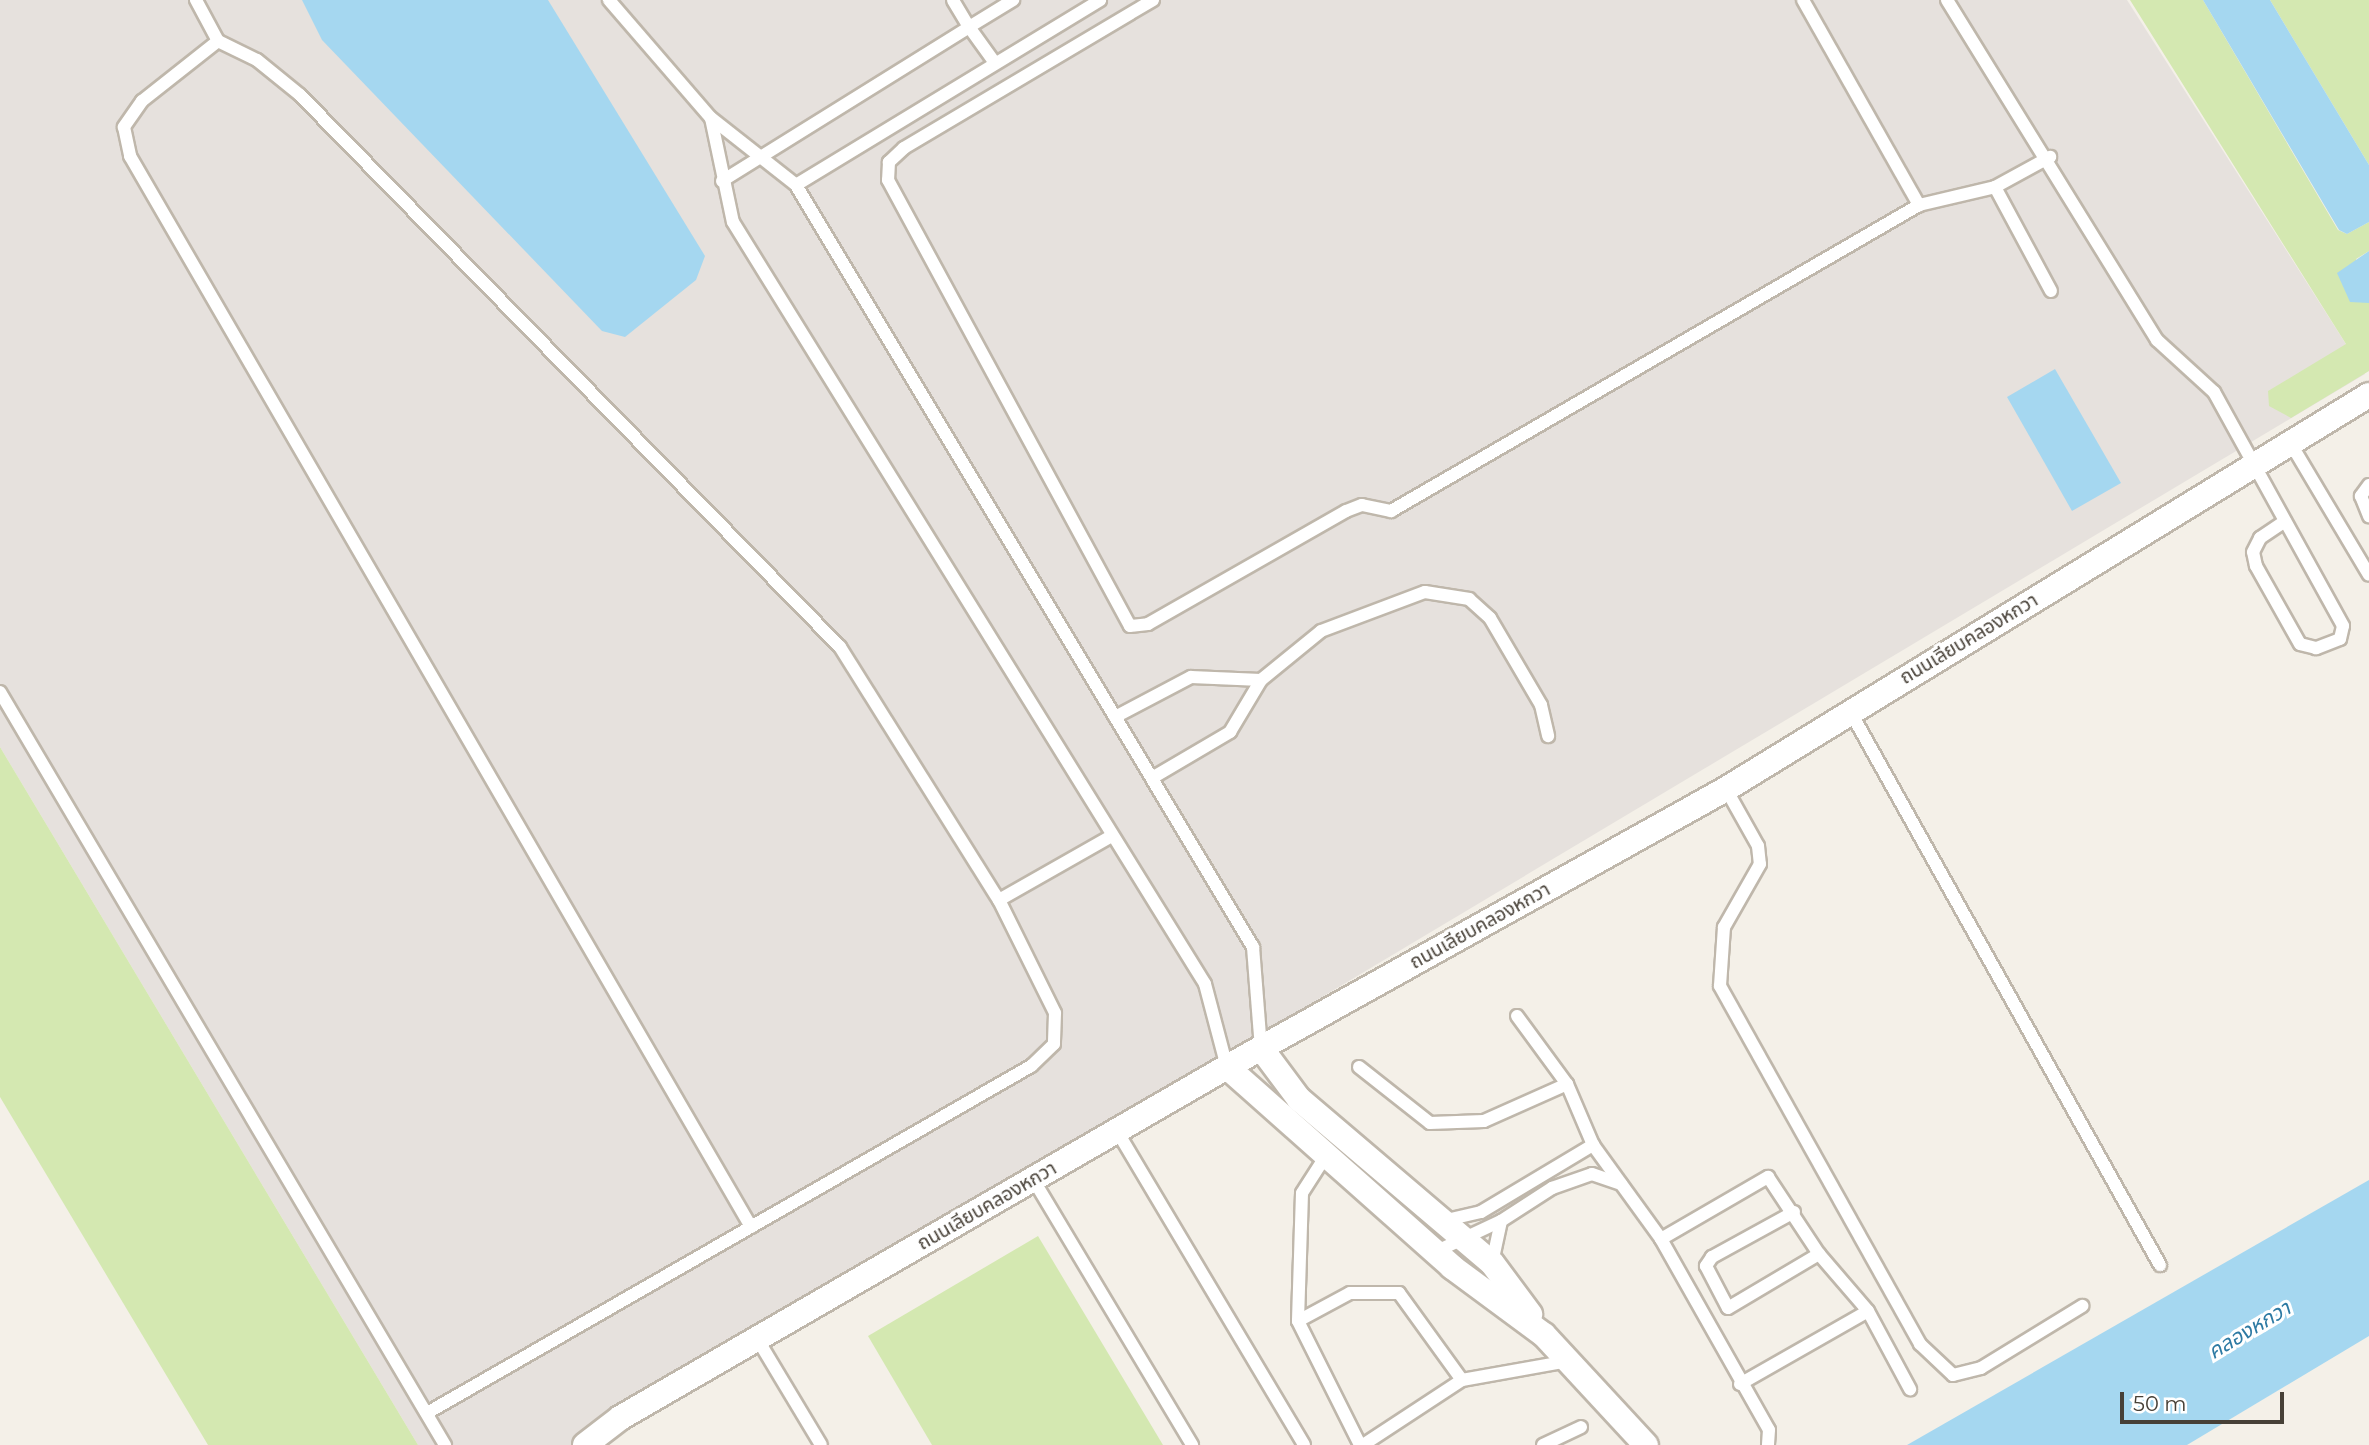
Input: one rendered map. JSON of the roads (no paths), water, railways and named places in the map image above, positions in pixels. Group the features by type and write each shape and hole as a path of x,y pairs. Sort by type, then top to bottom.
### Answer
{"street":[{"name":"ถนนเลียบคลองหกวา","path":"584,1445 758,1340 1227,1067 1726,789 2369,395"},
{"path":"1261,1048 1335,1149 1435,1252 1544,1335 1571,1361 1646,1445"},
{"path":"1227,1067 1335,1149 1455,1232 1492,1263 1544,1335"}],"lane":[{"path":"196,0 218,41 257,60 300,95 840,647 999,901 1055,1013 1054,1044 1031,1066 427,1413"},
{"path":"609,0 711,118 763,154 796,185 1253,947 1261,1048"},
{"path":"953,0 995,64"},
{"path":"796,185 1100,0"},
{"path":"1153,0 904,148 890,162 888,180 1130,626 1148,624 1346,511 1362,505 1391,511 1919,205 1995,187 2050,157"},
{"path":"1803,0 1919,205"},
{"path":"1947,0 2050,157 2157,340 2214,392 2343,626 2340,639 2316,648 2300,644 2256,566 2253,552 2260,538 2285,521"},
{"path":"722,181 1005,2"},
{"path":"218,41 142,102 124,127 130,156 751,1227"},
{"path":"711,118 722,181 733,222 1110,837 1205,984 1227,1067"},
{"path":"1995,187 2051,291"},
{"path":"2291,444 2369,575"},
{"path":"2369,485 2361,496 2369,516"},
{"path":"1152,778 1230,732 1261,680 1321,631 1425,592 1469,599 1490,618 1541,705 1548,736"},
{"path":"1115,717 1191,677 1261,680"},
{"path":"0,692 445,1445"},
{"path":"1850,711 2160,1265"},
{"path":"1726,789 1758,846 1760,864 1724,927 1720,986 1920,1344 1953,1375 1981,1368 2082,1306"},
{"path":"999,901 1110,837"},
{"path":"1517,1016 1567,1084 1593,1144 1661,1239 1740,1384 1769,1430 1768,1445"},
{"path":"1359,1067 1430,1123 1484,1121 1567,1084"},
{"path":"1117,1131 1304,1445"},
{"path":"1435,1252 1480,1212 1593,1144"},
{"path":"1335,1149 1302,1193 1298,1321 1362,1445 1462,1380 1571,1361"},
{"path":"1455,1232 1501,1221 1552,1188 1592,1174 1621,1184"},
{"path":"1661,1239 1768,1177 1794,1212 1819,1254 1868,1311 1910,1389"},
{"path":"1033,1180 1192,1445"},
{"path":"1455,1232 1480,1212"},
{"path":"1794,1212 1712,1257 1706,1266 1728,1308 1819,1254"},
{"path":"1492,1263 1501,1221"},
{"path":"1298,1321 1350,1293 1399,1293 1462,1380"},
{"path":"1740,1384 1868,1311"},
{"path":"758,1340 821,1445"},
{"path":"1546,1444 1581,1427"}],"water":[{"path":"302,0 548,0 705,256 696,280 625,337 602,331 322,40"},
{"path":"2203,0 2270,0 2369,165 2369,222 2347,234 2339,230"},
{"path":"2369,251 2369,303 2350,302 2337,273"},
{"path":"2055,369 2121,483 2072,511 2007,397"},
{"name":"คลองหกวา","path":"2369,1180 2369,1336 2187,1445 1907,1445"}]}
